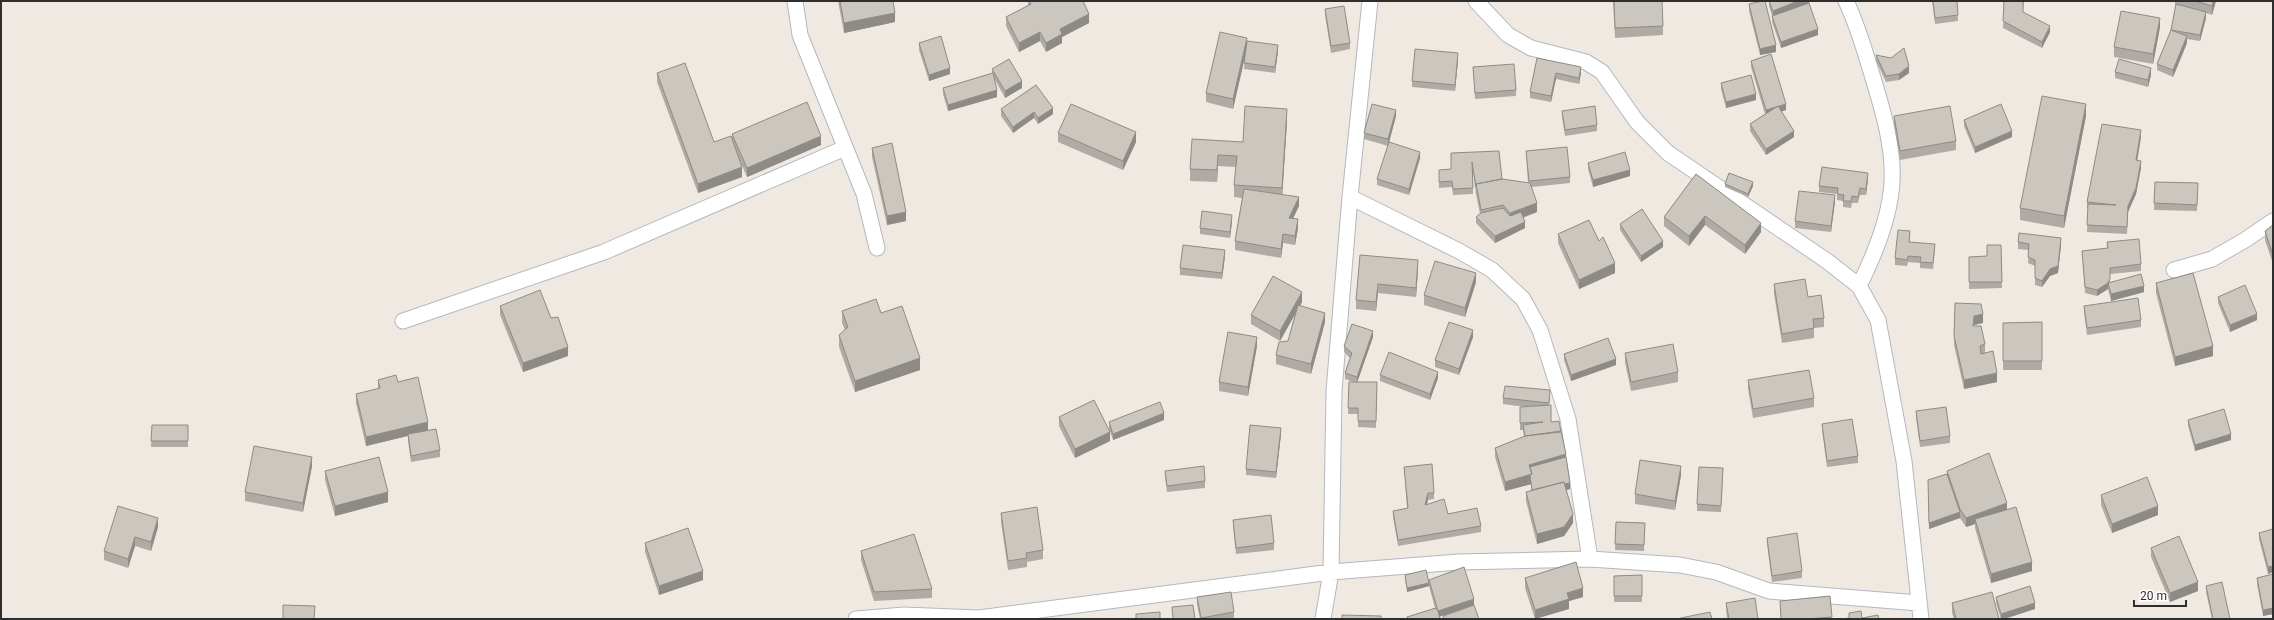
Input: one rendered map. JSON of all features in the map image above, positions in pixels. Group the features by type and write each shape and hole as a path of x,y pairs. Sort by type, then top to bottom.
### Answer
{"street":[{"path":"795,1 800,35 864,194 877,248"},
{"path":"1323,619 1330,572 1334,391 1350,197 1370,1"},
{"path":"1476,1 1508,35 1519,42 1531,48 1586,62 1602,72 1637,122 1668,153 1827,261 1859,286 1878,320 1880,328 1904,461 1921,619"},
{"path":"1846,1 1857,24 1887,126 1892,182 1885,220 1874,257 1859,286"},
{"path":"403,321 604,252 845,148"},
{"path":"1350,197 1390,216 1485,266 1523,299 1540,330 1568,419 1590,559"},
{"path":"2174,270 2212,259 2246,240 2273,221"},
{"path":"856,619 904,615 986,618 1330,572 1459,562 1590,559 1680,565 1716,572 1770,591 1919,603"}],"building":[{"path":"840,1 893,1 895,13 844,23"},
{"path":"1029,1 1083,1 1089,14 1060,29 1062,34 1046,43 1040,32 1019,43 1006,17 1031,4"},
{"path":"1614,1 1662,1 1663,26 1615,28"},
{"path":"1765,1 1776,45 1760,49 1749,4"},
{"path":"1769,1 1798,1 1773,11"},
{"path":"1933,1 1957,1 1958,15 1935,18"},
{"path":"2004,1 2023,1 2023,12 2050,26 2042,42 2003,21"},
{"path":"2195,1 2213,1 2212,6"},
{"path":"1809,3 1818,29 1781,42 1772,16"},
{"path":"2176,4 2206,12 2200,35 2171,30"},
{"path":"1344,6 1350,43 1331,46 1325,9"},
{"path":"2121,11 2160,18 2153,54 2114,47"},
{"path":"2171,30 2187,36 2173,70 2157,64"},
{"path":"1220,32 1247,38 1233,99 1206,93"},
{"path":"941,36 950,68 929,75 919,43"},
{"path":"1247,41 1278,45 1275,67 1244,63"},
{"path":"1904,48 1909,66 1899,74 1886,76 1876,55 1891,58"},
{"path":"1415,49 1458,53 1455,85 1412,81"},
{"path":"1771,54 1786,104 1766,110 1751,61"},
{"path":"1537,58 1581,67 1579,78 1556,73 1551,96 1530,92"},
{"path":"1009,59 1022,81 1005,91 992,69"},
{"path":"2119,59 2151,68 2148,80 2115,72"},
{"path":"685,63 714,142 731,136 742,167 698,184 657,73"},
{"path":"1514,64 1516,90 1475,93 1473,67"},
{"path":"993,73 997,90 948,105 943,88"},
{"path":"1751,75 1756,94 1726,102 1721,83"},
{"path":"1036,85 1053,108 1038,118 1034,112 1013,127 1001,109"},
{"path":"2042,96 2086,104 2064,216 2020,208"},
{"path":"807,102 821,136 747,168 732,134"},
{"path":"1071,104 1136,132 1123,161 1058,133"},
{"path":"1372,104 1396,110 1388,139 1364,133"},
{"path":"2001,104 2012,131 1975,147 1964,120"},
{"path":"1245,106 1287,109 1282,188 1234,185 1237,156 1218,155 1217,170 1190,169 1192,139 1243,142"},
{"path":"1595,106 1597,125 1565,130 1562,111"},
{"path":"1778,106 1794,131 1766,149 1750,124"},
{"path":"1950,106 1956,141 1900,151 1894,116"},
{"path":"2102,124 2141,130 2136,160 2141,161 2136,188 2128,206 2127,227 2087,225 2088,204 2116,205 2087,202"},
{"path":"1389,142 1420,152 1409,189 1377,179"},
{"path":"892,143 906,212 887,216 872,148"},
{"path":"1567,147 1570,177 1529,181 1526,151"},
{"path":"1499,151 1502,179 1476,184 1476,187 1472,162 1473,188 1453,189 1452,181 1439,182 1439,170 1451,169 1451,153"},
{"path":"1625,152 1630,170 1593,180 1588,163"},
{"path":"1822,167 1868,173 1866,189 1860,188 1858,197 1852,196 1851,201 1843,201 1844,195 1837,194 1838,188 1819,186"},
{"path":"1729,173 1753,182 1748,194 1725,184"},
{"path":"1696,174 1761,223 1745,245 1705,216 1689,236 1664,217"},
{"path":"1502,179 1530,183 1537,203 1510,213 1503,205 1481,210 1476,184"},
{"path":"2155,182 2198,183 2197,205 2154,203"},
{"path":"1244,189 1299,197 1289,218 1298,219 1295,236 1283,234 1281,249 1235,241"},
{"path":"1799,191 1835,195 1831,226 1795,221"},
{"path":"1503,208 1510,216 1521,212 1525,222 1495,236 1476,217 1481,213"},
{"path":"1642,209 1663,241 1641,256 1620,224"},
{"path":"1202,211 1232,215 1230,232 1200,228"},
{"path":"1589,220 1599,241 1603,237 1615,263 1579,280 1558,234"},
{"path":"2273,225 2273,255 2265,231"},
{"path":"1898,230 1910,231 1909,242 1935,244 1933,263 1920,262 1921,257 1908,256 1907,260 1895,258"},
{"path":"2019,233 2061,238 2058,266 2050,269 2042,281 2035,278 2035,260 2028,257 2029,244 2018,242"},
{"path":"2139,239 2141,264 2110,268 2110,279 2108,283 2097,290 2085,287 2082,251 2108,248 2107,242"},
{"path":"1183,245 1225,250 1222,273 1180,268"},
{"path":"1987,245 2001,245 2002,282 1969,282 1969,257 1987,256"},
{"path":"1360,255 1418,260 1416,288 1378,284 1376,302 1356,300"},
{"path":"1435,261 1476,273 1465,308 1424,295"},
{"path":"2193,273 2213,346 2175,357 2156,283"},
{"path":"2141,274 2144,286 2111,294 2108,283"},
{"path":"1273,276 1302,292 1280,331 1251,315"},
{"path":"1805,279 1808,297 1821,295 1824,318 1813,319 1814,328 1782,334 1774,284"},
{"path":"2245,285 2257,314 2230,325 2218,297"},
{"path":"540,290 551,318 558,317 568,347 523,363 500,306"},
{"path":"2138,298 2141,320 2087,328 2084,306"},
{"path":"876,299 881,313 902,306 920,358 855,381 839,335 848,327 842,311"},
{"path":"1955,303 1981,304 1983,314 1974,316 1973,326 1981,326 1985,344 1980,346 1981,354 1993,351 1997,373 1964,380 1954,336"},
{"path":"1298,305 1325,313 1311,364 1276,355 1279,342 1288,341"},
{"path":"1449,322 1473,330 1459,369 1435,360"},
{"path":"2042,322 2042,361 2003,361 2003,323"},
{"path":"1352,324 1373,331 1357,377 1345,373 1352,353 1344,346"},
{"path":"1228,332 1257,337 1248,387 1219,382"},
{"path":"1608,338 1616,359 1571,375 1564,354"},
{"path":"1673,344 1678,372 1631,382 1625,353"},
{"path":"1389,352 1438,372 1430,394 1380,375"},
{"path":"1809,370 1814,398 1753,409 1748,380"},
{"path":"396,375 398,382 418,377 428,422 366,437 356,394 380,388 378,380"},
{"path":"1349,382 1377,382 1376,421 1358,421 1358,408 1348,408"},
{"path":"1505,386 1550,390 1549,403 1503,398"},
{"path":"1094,400 1110,432 1075,449 1059,417"},
{"path":"1160,402 1164,413 1113,434 1109,422"},
{"path":"1551,405 1551,422 1559,421 1561,432 1525,436 1523,425 1543,422 1520,423 1520,407"},
{"path":"1946,407 1950,436 1920,441 1916,411"},
{"path":"2224,409 2231,434 2195,445 2188,420"},
{"path":"1852,419 1858,456 1827,461 1822,424"},
{"path":"152,425 188,425 188,441 151,441"},
{"path":"1250,425 1281,428 1276,472 1246,469"},
{"path":"436,429 440,450 411,456 408,434"},
{"path":"1561,431 1566,454 1529,465 1532,474 1505,482 1495,448 1525,436"},
{"path":"254,446 312,457 303,503 245,492"},
{"path":"1989,453 2007,503 1966,518 1960,509 1947,471"},
{"path":"379,457 388,492 335,506 325,471"},
{"path":"1566,457 1570,483 1565,484 1564,482 1532,490 1530,475 1532,474 1530,467"},
{"path":"1640,460 1681,466 1675,501 1635,494"},
{"path":"1432,464 1434,493 1428,493 1425,505 1444,499 1448,514 1477,508 1481,526 1398,540 1393,511 1408,508 1404,467"},
{"path":"1204,466 1205,481 1167,486 1165,471"},
{"path":"1699,467 1723,468 1721,506 1697,504"},
{"path":"1947,474 1960,512 1929,523 1928,480"},
{"path":"2147,477 2158,506 2112,524 2101,495"},
{"path":"1564,482 1573,514 1564,527 1537,534 1526,492"},
{"path":"118,506 158,518 151,542 135,537 128,559 104,551"},
{"path":"1037,507 1043,550 1026,553 1027,558 1008,561 1001,513"},
{"path":"2016,507 2032,562 1991,574 1975,519"},
{"path":"1271,515 1274,543 1236,548 1233,520"},
{"path":"1616,522 1645,523 1644,545 1615,544"},
{"path":"688,528 703,571 659,586 645,543"},
{"path":"2273,529 2273,566 2268,567 2259,533"},
{"path":"1797,533 1802,571 1772,576 1767,538"},
{"path":"914,534 932,589 874,592 861,551"},
{"path":"2179,536 2198,582 2170,593 2151,548"},
{"path":"1576,562 1583,588 1567,593 1569,599 1535,610 1525,578"},
{"path":"1464,567 1474,599 1438,611 1429,580"},
{"path":"1426,570 1429,583 1407,588 1405,575"},
{"path":"2273,574 2273,608 2263,610 2257,578"},
{"path":"1642,575 1642,596 1614,596 1614,576"},
{"path":"2222,582 2230,619 2213,619 2206,586"},
{"path":"2030,586 2035,603 2001,614 1996,597"},
{"path":"1231,592 1234,612 1201,618 1197,597"},
{"path":"1992,592 1999,619 1956,619 1952,603"},
{"path":"1830,596 1832,617 1781,619 1780,601"},
{"path":"1755,598 1758,619 1729,619 1726,603"},
{"path":"283,605 315,606 314,619 283,619"},
{"path":"1193,605 1195,619 1173,619 1172,607"},
{"path":"1474,605 1479,619 1444,619 1443,616"},
{"path":"1436,608 1440,619 1408,619 1407,617"},
{"path":"1861,611 1862,618 1878,615 1879,619 1842,619 1849,618 1849,613"},
{"path":"1160,612 1160,619 1136,619 1136,614"},
{"path":"1710,612 1712,619 1676,619"},
{"path":"1342,615 1381,616 1381,619 1342,619"}]}
